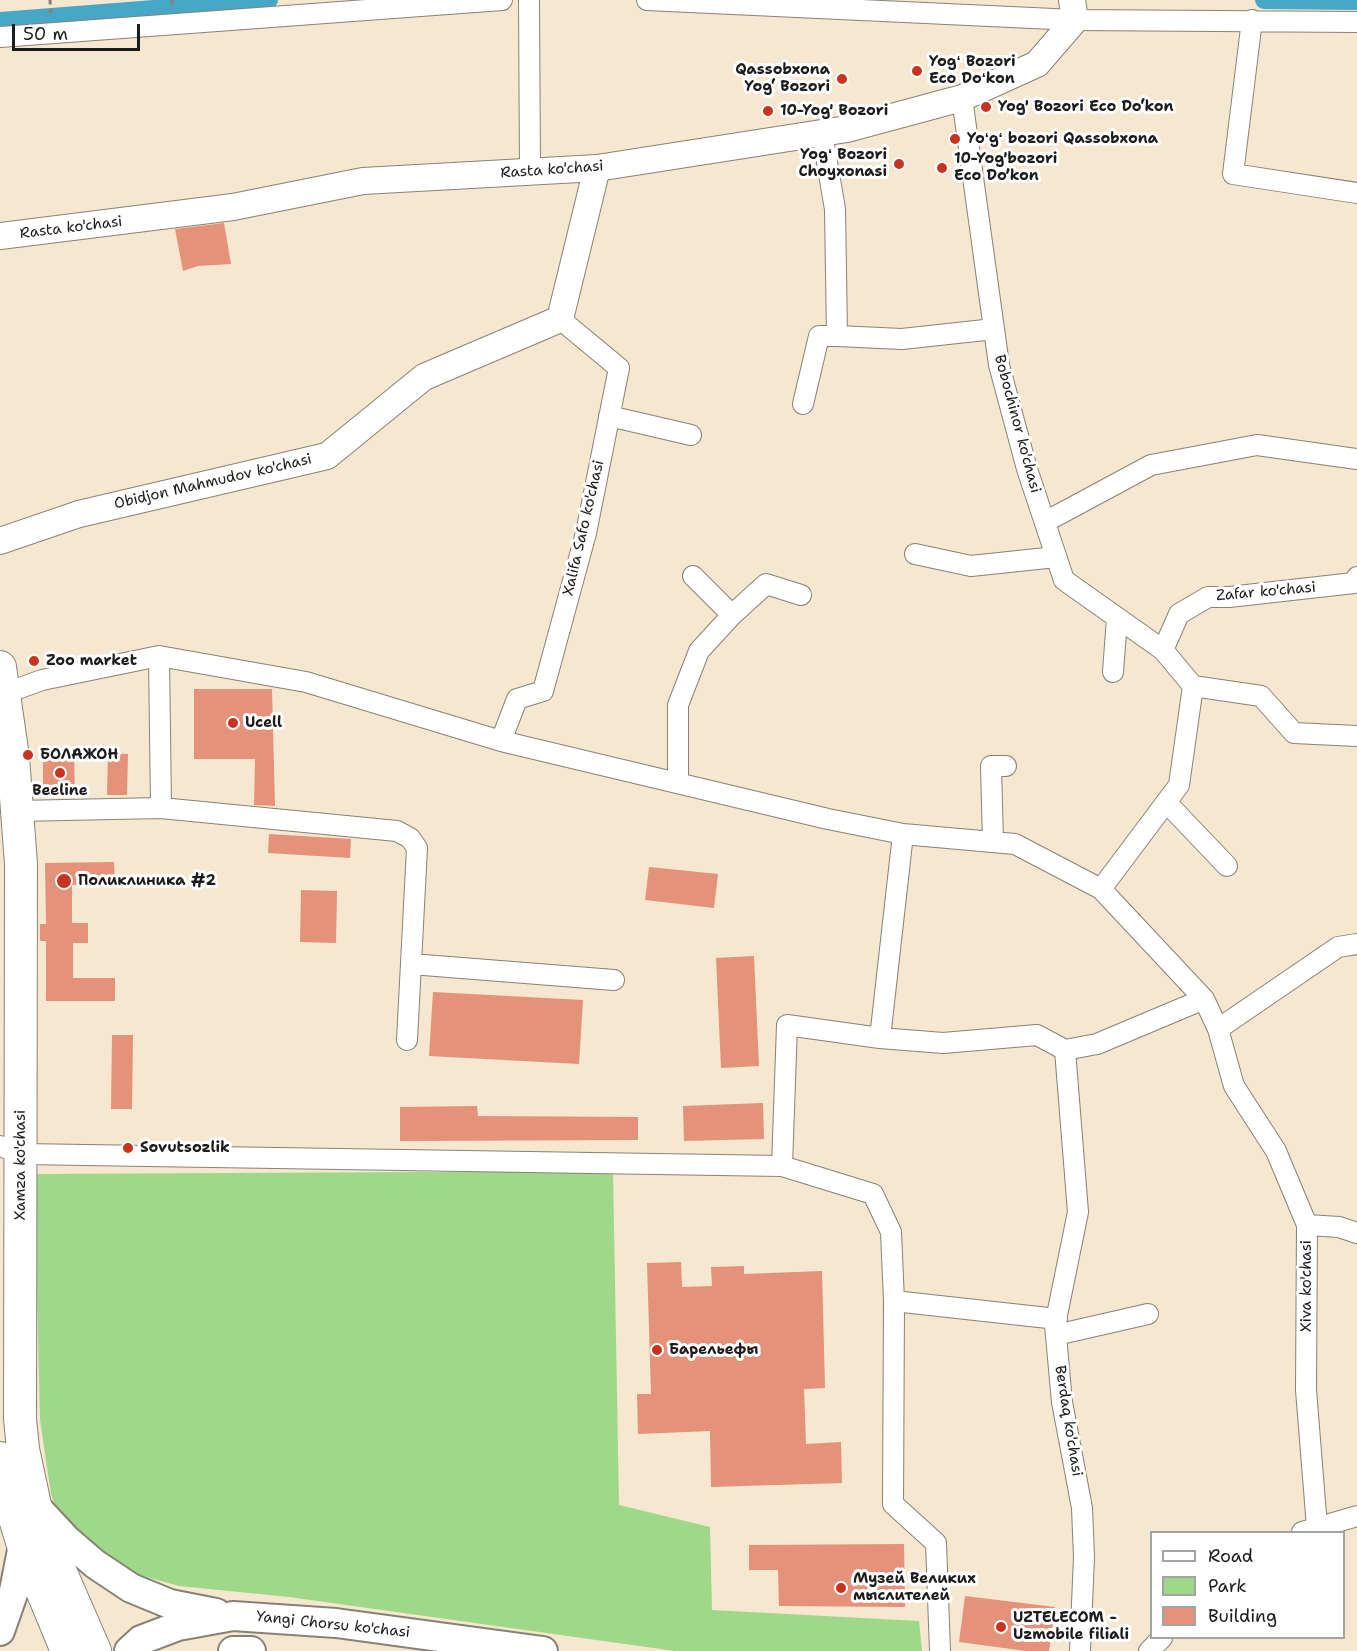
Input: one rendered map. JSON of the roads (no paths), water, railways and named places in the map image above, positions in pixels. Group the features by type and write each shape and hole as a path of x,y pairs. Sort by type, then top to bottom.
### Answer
{"main road":[{"name":"Xamza ko'chasi","path":"3,680 21,864 11,1150 20,1419 23,1449 35,1505 55,1559 95,1651"},
{"path":"0,1458 3,1479 22,1545 67,1651"},
{"path":"35,1505 66,1539 95,1564 131,1588 170,1604 233,1616"},
{"path":"0,1631 14,1591 22,1545"},
{"name":"Yangi Chorsu ko'chasi","path":"129,1651 141,1640 178,1626 233,1616 336,1623 543,1651"},
{"path":"233,1651 251,1651"}],"street":[{"path":"0,37 502,0"},
{"path":"529,0 530,172"},
{"path":"647,0 1074,10 1252,20 1357,22"},
{"name":"Rasta ko'chasi","path":"0,236 232,207 363,181 597,168 847,129 962,98 1037,64 1074,10"},
{"path":"1252,20 1233,174 1357,193"},
{"name":"Bobochinor ko'chasi","path":"962,98 999,365 1064,580 1163,650 1193,686"},
{"path":"822,133 835,209 837,336"},
{"path":"560,319 597,168"},
{"name":"Xalifa Safo ko'chasi","path":"501,741 517,699 543,691 586,533 619,368 560,319"},
{"name":"Obidjon Mahmudov ko'chasi","path":"0,541 79,513 327,456 424,377 560,319"},
{"path":"803,404 819,336 902,339 994,329"},
{"path":"609,416 691,435"},
{"path":"1045,522 1151,465 1257,445 1357,459"},
{"path":"915,554 970,566 1056,557"},
{"path":"693,576 732,615"},
{"name":"Zafar ko'chasi","path":"1163,650 1179,614 1208,597 1229,597 1354,583 1357,577"},
{"path":"678,781 678,705 699,651 732,615 766,584 801,595"},
{"path":"1113,672 1117,618"},
{"path":"3,680 42,680 159,656 161,808"},
{"name":"Xiva ko'chasi","path":"159,656 306,682 501,741 678,781 828,819 903,834 1015,844 1101,889 1204,999 1218,1029 1234,1086 1276,1151 1307,1224 1306,1390 1309,1530"},
{"path":"1101,889 1179,785 1193,686 1261,696 1294,733 1357,736"},
{"path":"993,842 991,766 1006,766"},
{"path":"1166,802 1227,866"},
{"path":"17,811 161,808 397,831 410,838 417,848 407,1040"},
{"path":"880,1038 903,834"},
{"path":"1218,1029 1338,947 1357,944"},
{"path":"411,964 615,980"},
{"path":"782,1166 787,1025 880,1038 943,1043 1037,1035 1065,1050 1097,1044 1204,999"},
{"name":"Berdaq ko'chasi","path":"1065,1050 1078,1212 1056,1327 1062,1402 1082,1508 1084,1557 1080,1651"},
{"path":"11,1150 782,1166 873,1194 891,1232 894,1301 893,1504 936,1543 940,1651"},
{"path":"1307,1224 1340,1227 1357,1233"},
{"path":"894,1301 1056,1327 1148,1314"},
{"path":"1309,1530 1357,1516"},
{"path":"1149,1651 1161,1639"}],"waterway":[{"path":"0,21 269,0"},
{"path":"1264,0 1357,1"}],"place":[{"name":"Yogʻ Bozori Eco Doʻkon","path":"917,71"},
{"name":"Qassobxona Yog‘ Bozori","path":"842,79"},
{"name":"Yog' Bozori Eco Do‘kon","path":"986,107"},
{"name":"10-Yog' Bozori","path":"768,111"},
{"name":"Yoʻgʻ bozori Qassobxona","path":"955,139"},
{"name":"Yogʻ Bozori Choyxonasi","path":"899,164"},
{"name":"10-Yog'bozori Eco Do’kon","path":"942,168"},
{"name":"Zoo market","path":"34,661"},
{"name":"Ucell","path":"233,723"},
{"name":"БОЛАЖОН","path":"28,755"},
{"name":"Beeline","path":"60,773"},
{"name":"Поликлиника #2","path":"64,881"},
{"name":"Sovutsozlik","path":"128,1148"},
{"name":"Барельефы","path":"657,1350"},
{"name":"Музей Великих мыслителей","path":"841,1588"},
{"name":"UZTELECOM - Uzmobile filiali","path":"1001,1627"}]}
